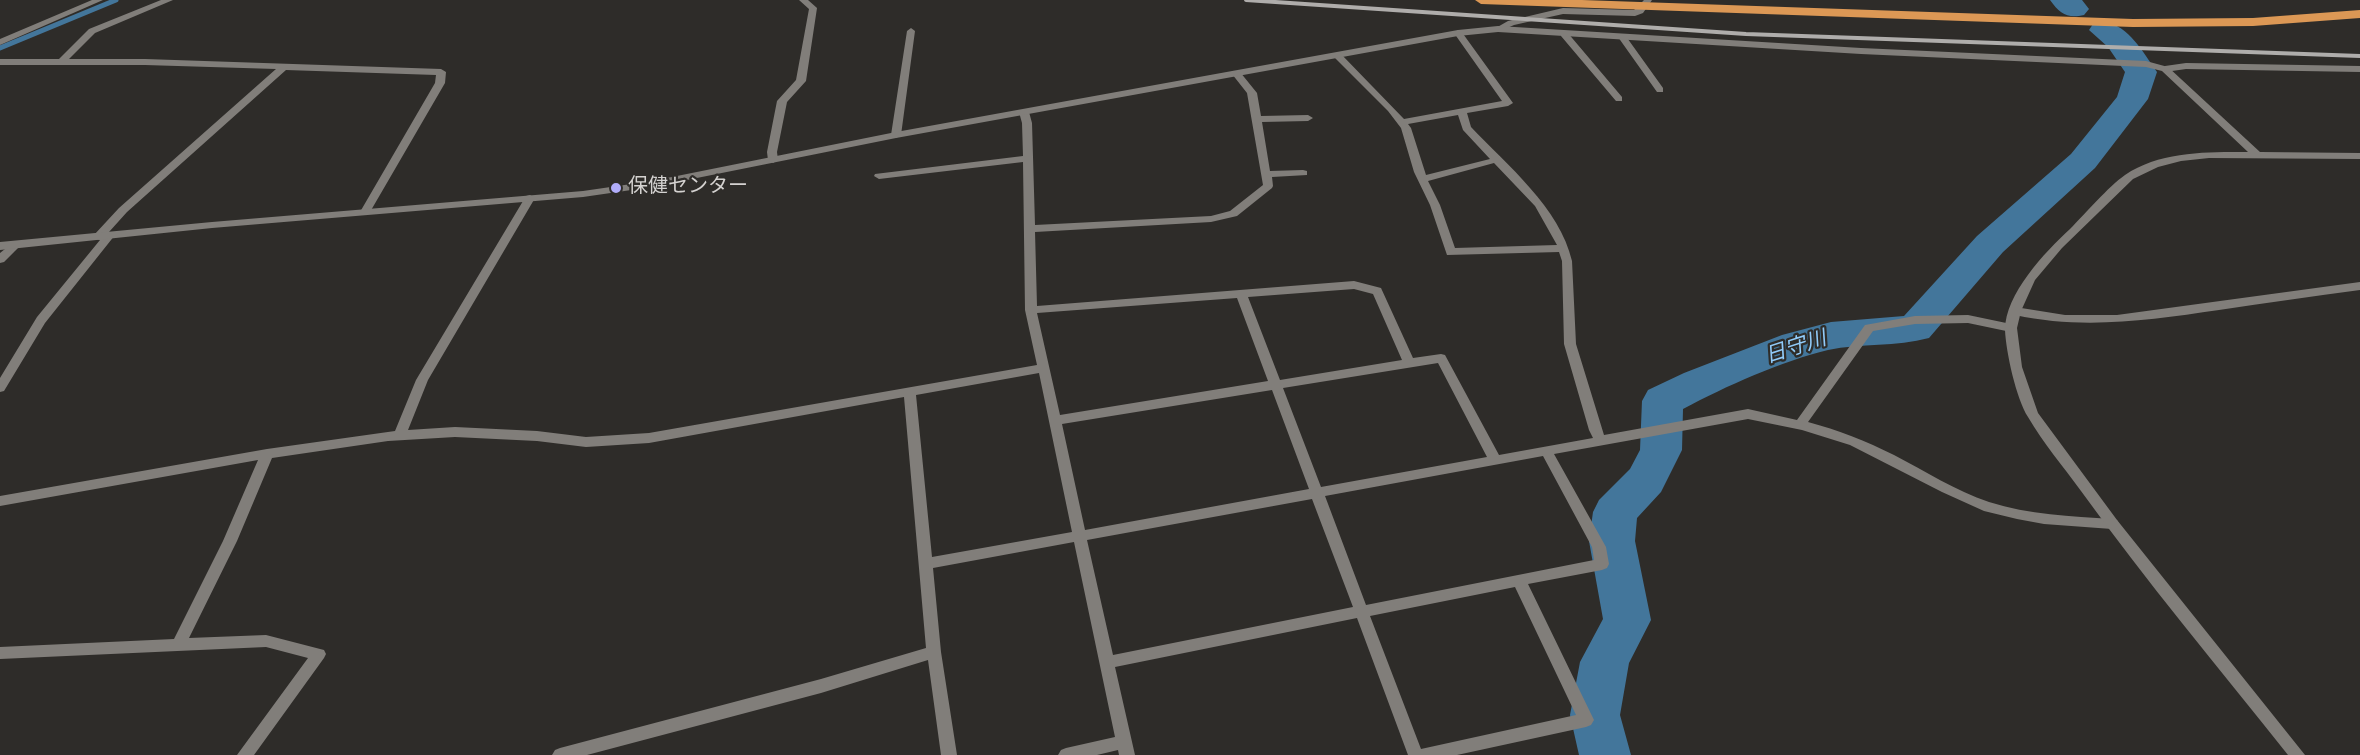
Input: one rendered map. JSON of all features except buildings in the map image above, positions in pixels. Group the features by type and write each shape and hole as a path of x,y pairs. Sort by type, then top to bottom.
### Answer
{"highway":[{"path":"1481,0 1646,3 2133,23 2253,22 2360,14"}],"street":[{"path":"0,42 99,0"},
{"path":"61,62 92,31 170,0"},
{"path":"773,160 772,152 783,101 801,81 813,8 803,0"},
{"path":"1498,28 1510,22 1554,13 1635,13 1640,11 1646,3"},
{"path":"0,246 530,198 652,184 896,135 1458,33 1498,28 1849,51 2146,64 2165,69 2186,66 2360,69"},
{"path":"896,135 911,31"},
{"path":"1402,122 1508,103 1458,33"},
{"path":"1564,33 1620,99"},
{"path":"1622,37 1660,90"},
{"path":"1337,55 1406,128 1422,179 1435,205 1451,252 1564,248"},
{"path":"0,62 285,66 441,72 440,83 365,212"},
{"path":"0,388 41,320 123,210 285,66"},
{"path":"2165,69 2257,155"},
{"path":"1029,229 1211,219 1233,214 1268,186 1252,93 1237,74"},
{"path":"1462,111 1466,128 1539,204 1564,248 1567,261 1570,344 1595,430 1601,441"},
{"path":"1024,112 1028,158 1031,310 1125,749 1066,755"},
{"path":"1256,119 1308,118"},
{"path":"2297,755 2112,524 2032,414 2016,367 2011,328 2015,311 2030,278 2058,246 2129,177 2154,165 2181,158 2210,155 2360,156"},
{"path":"879,176 1028,158"},
{"path":"1422,179 1496,159"},
{"path":"1266,174 1303,173"},
{"path":"400,435 423,380 530,198"},
{"path":"0,259 15,245"},
{"path":"1031,310 1354,285 1377,291 1409,363"},
{"path":"2015,311 2041,318 2095,320 2145,317 2360,286"},
{"path":"1241,294 1416,755"},
{"path":"1801,423 1869,328 1915,320 1968,319 2011,328"},
{"path":"1055,420 1441,358 1495,460"},
{"path":"0,501 267,454 400,435 455,432 537,436 585,442 649,438 1044,368"},
{"path":"909,392 934,652 949,755"},
{"path":"926,564 1748,414 1801,423 1855,442 1950,490 2002,511 2065,521 2112,524"},
{"path":"1107,662 1602,564 1599,547 1546,451"},
{"path":"179,645 230,541 267,454"},
{"path":"1424,755 1449,752 1586,720 1519,580"},
{"path":"0,653 266,641 319,654 244,755"},
{"path":"560,755 810,689 934,652"}],"waterway":[{"path":"0,48 116,0"},
{"name":"日守川","path":"2065,0 2074,9"},
{"name":"日守川","path":"1605,755 1595,715 1605,662 1627,620 1612,541 1615,512 1646,480 1661,450 1663,401 1698,383 1796,345 1831,336 1915,328 1990,244 2083,161 2132,99 2141,72 2119,41 2104,30"}],"railway":[{"path":"1246,0 1746,34 2360,56"}],"place":[{"name":"保健センター","path":"616,188"}]}
